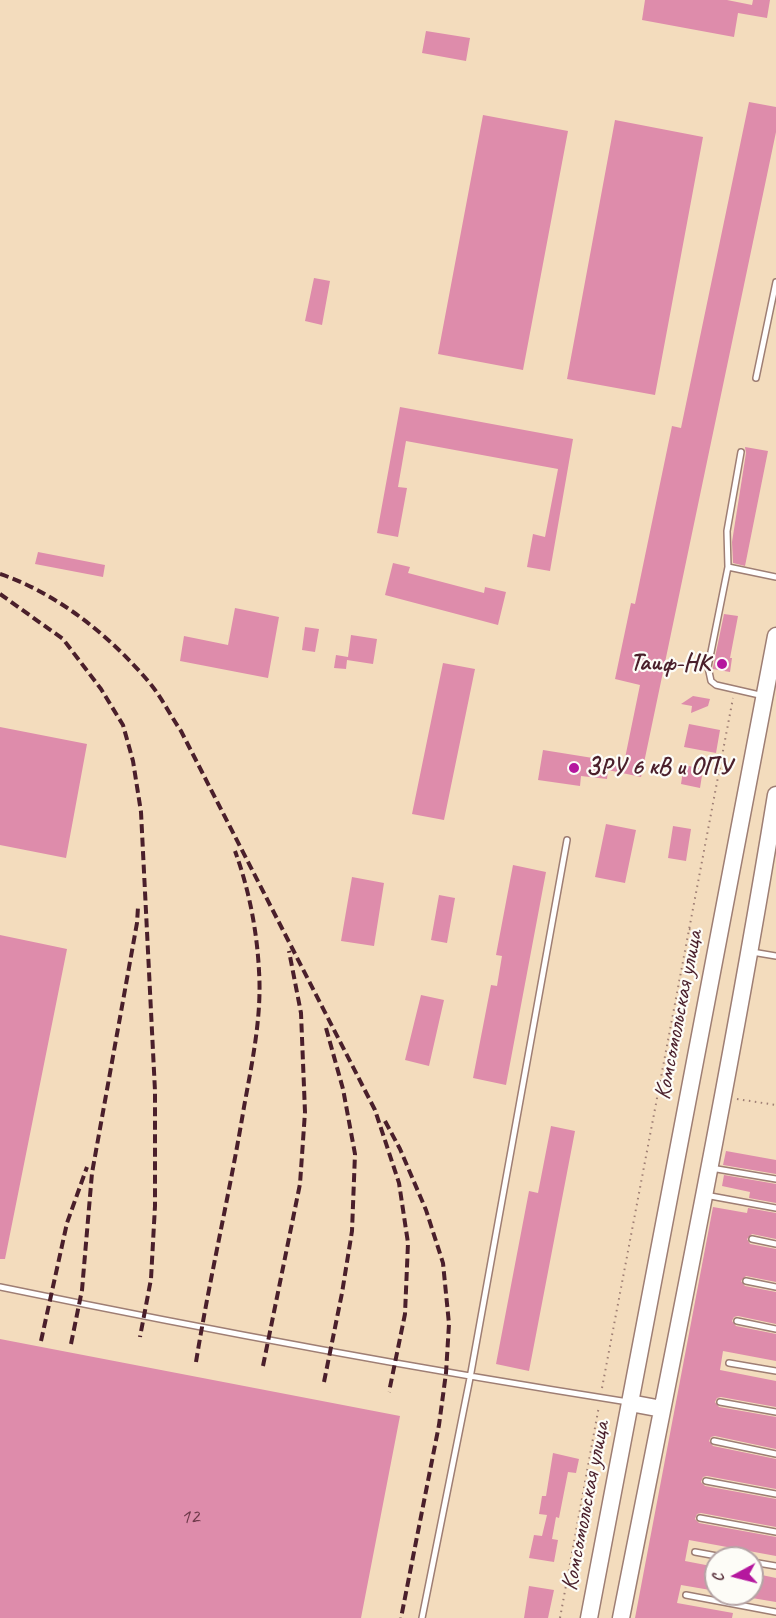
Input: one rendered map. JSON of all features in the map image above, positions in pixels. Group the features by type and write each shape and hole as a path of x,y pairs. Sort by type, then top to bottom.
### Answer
{"main road":[{"name":"Комсомольская улица","path":"589,1618 776,636"},
{"path":"621,1618 750,952 776,795"},
{"name":"Комсомольская улица","path":"630,1403 662,1408"}],"lane":[{"path":"756,378 776,282"},
{"path":"741,452 727,531 728,567 708,659 708,675 716,685 765,696"},
{"path":"728,567 776,578"},
{"path":"422,1618 470,1378 567,840"},
{"path":"750,952 776,956"},
{"path":"709,1168 776,1179"},
{"path":"704,1195 776,1208"},
{"path":"752,1239 776,1244"},
{"path":"746,1281 776,1287"},
{"path":"0,1287 470,1378 630,1403"},
{"path":"737,1321 776,1329"},
{"path":"729,1363 776,1371"},
{"path":"720,1402 776,1412"},
{"path":"714,1442 776,1454"},
{"path":"706,1481 776,1494"},
{"path":"700,1518 776,1533"},
{"path":"695,1552 704,1554"},
{"path":"686,1595 776,1612"}],"path":[{"path":"560,1618 735,690"},
{"path":"689,929 712,934"},
{"path":"737,1099 776,1105"}],"building":[{"path":"645,0 727,0 752,5 753,0 770,0 767,18 738,13 734,37 642,20"},
{"path":"426,31 470,38 466,61 422,53"},
{"path":"749,102 776,107 776,132 641,777 608,770 607,779 581,776 580,786 538,780 543,750 624,763 640,685 615,679 631,603 635,604 672,426 681,428"},
{"path":"483,115 568,131 523,370 438,354"},
{"path":"615,120 703,137 655,395 567,379"},
{"path":"314,278 330,281 322,325 305,321"},
{"path":"400,407 573,439 550,571 527,567 533,534 545,537 558,469 406,441 398,487 407,488 398,537 377,533"},
{"path":"745,447 768,451 745,566 733,563 732,542 746,453"},
{"path":"38,552 105,565 103,577 35,564"},
{"path":"393,563 410,567 408,573 484,593 485,587 506,592 498,625 385,595"},
{"path":"235,608 279,617 268,678 180,661 184,636 228,645"},
{"path":"724,614 738,616 730,658 732,658 730,672 713,669"},
{"path":"305,627 319,629 315,652 302,650"},
{"path":"351,635 377,639 373,664 347,660 346,669 334,668 336,655 348,657"},
{"path":"443,663 475,669 444,820 412,814"},
{"path":"693,696 710,699 708,706 691,713 692,706 681,704"},
{"path":"689,724 720,730 716,753 684,747"},
{"path":"0,727 87,744 66,858 0,845"},
{"path":"684,765 703,769 700,788 681,784"},
{"path":"606,824 636,830 625,883 595,877"},
{"path":"673,826 691,829 686,861 668,858"},
{"path":"513,865 546,872 506,1085 473,1078 491,985 497,986 502,956 496,955"},
{"path":"352,877 384,883 374,946 341,941"},
{"path":"439,895 455,898 447,943 431,940"},
{"path":"0,935 67,949 5,1259 0,1259"},
{"path":"421,995 444,1000 429,1066 405,1060"},
{"path":"551,1126 575,1131 529,1371 496,1364 529,1191 538,1193"},
{"path":"726,1151 776,1160 776,1174 723,1165"},
{"path":"724,1175 776,1184 776,1203 749,1198 750,1192 722,1186"},
{"path":"713,1207 747,1213 748,1208 776,1213 776,1239 752,1234 747,1239 750,1244 776,1249 776,1282 746,1276 741,1281 745,1286 776,1292 776,1324 738,1316 732,1321 736,1326 776,1334 776,1361 723,1351 720,1370 776,1381 776,1407 721,1397 715,1402 719,1407 776,1417 776,1449 715,1436 709,1441 713,1446 776,1459 776,1489 707,1476 703,1477 701,1482 705,1486 776,1499 776,1527 701,1513 697,1514 695,1519 699,1523 776,1537 776,1556 764,1554 764,1546 722,1546 689,1540 685,1561 704,1565 704,1589 681,1585 677,1603 733,1613 732,1618 635,1618"},
{"path":"0,1339 400,1416 361,1618 0,1618"},
{"path":"553,1453 579,1459 576,1473 568,1472 559,1518 556,1517 552,1539 558,1540 554,1562 529,1558 534,1535 542,1536 547,1515 539,1514 542,1496 546,1496"},
{"path":"764,1576 776,1578 776,1602 764,1600"},
{"path":"529,1586 554,1590 548,1618 524,1618"}],"railway":[{"path":"0,574 42,592 100,632 133,664 157,693 181,731 375,1110 399,1183 408,1243 405,1314 389,1392"},
{"path":"0,594 63,639 101,689 123,725 133,761 141,812 155,1091 155,1206 151,1279 140,1337"},
{"path":"196,1362 233,1171 256,1039 259,1005 259,971 254,925 235,851"},
{"path":"71,1344 82,1290 92,1173 138,907"},
{"path":"263,1366 300,1184 305,1112 301,1013 289,951"},
{"path":"324,1382 352,1231 355,1154 343,1089 326,1028"},
{"path":"385,1121 400,1149 426,1210 443,1263 449,1324 446,1373 439,1425 401,1618"},
{"path":"41,1341 67,1223 87,1167"}],"place":[{"name":"Таиф-НК","path":"722,664"},
{"name":"ЗРУ 6 кВ и ОПУ","path":"574,768"}]}
